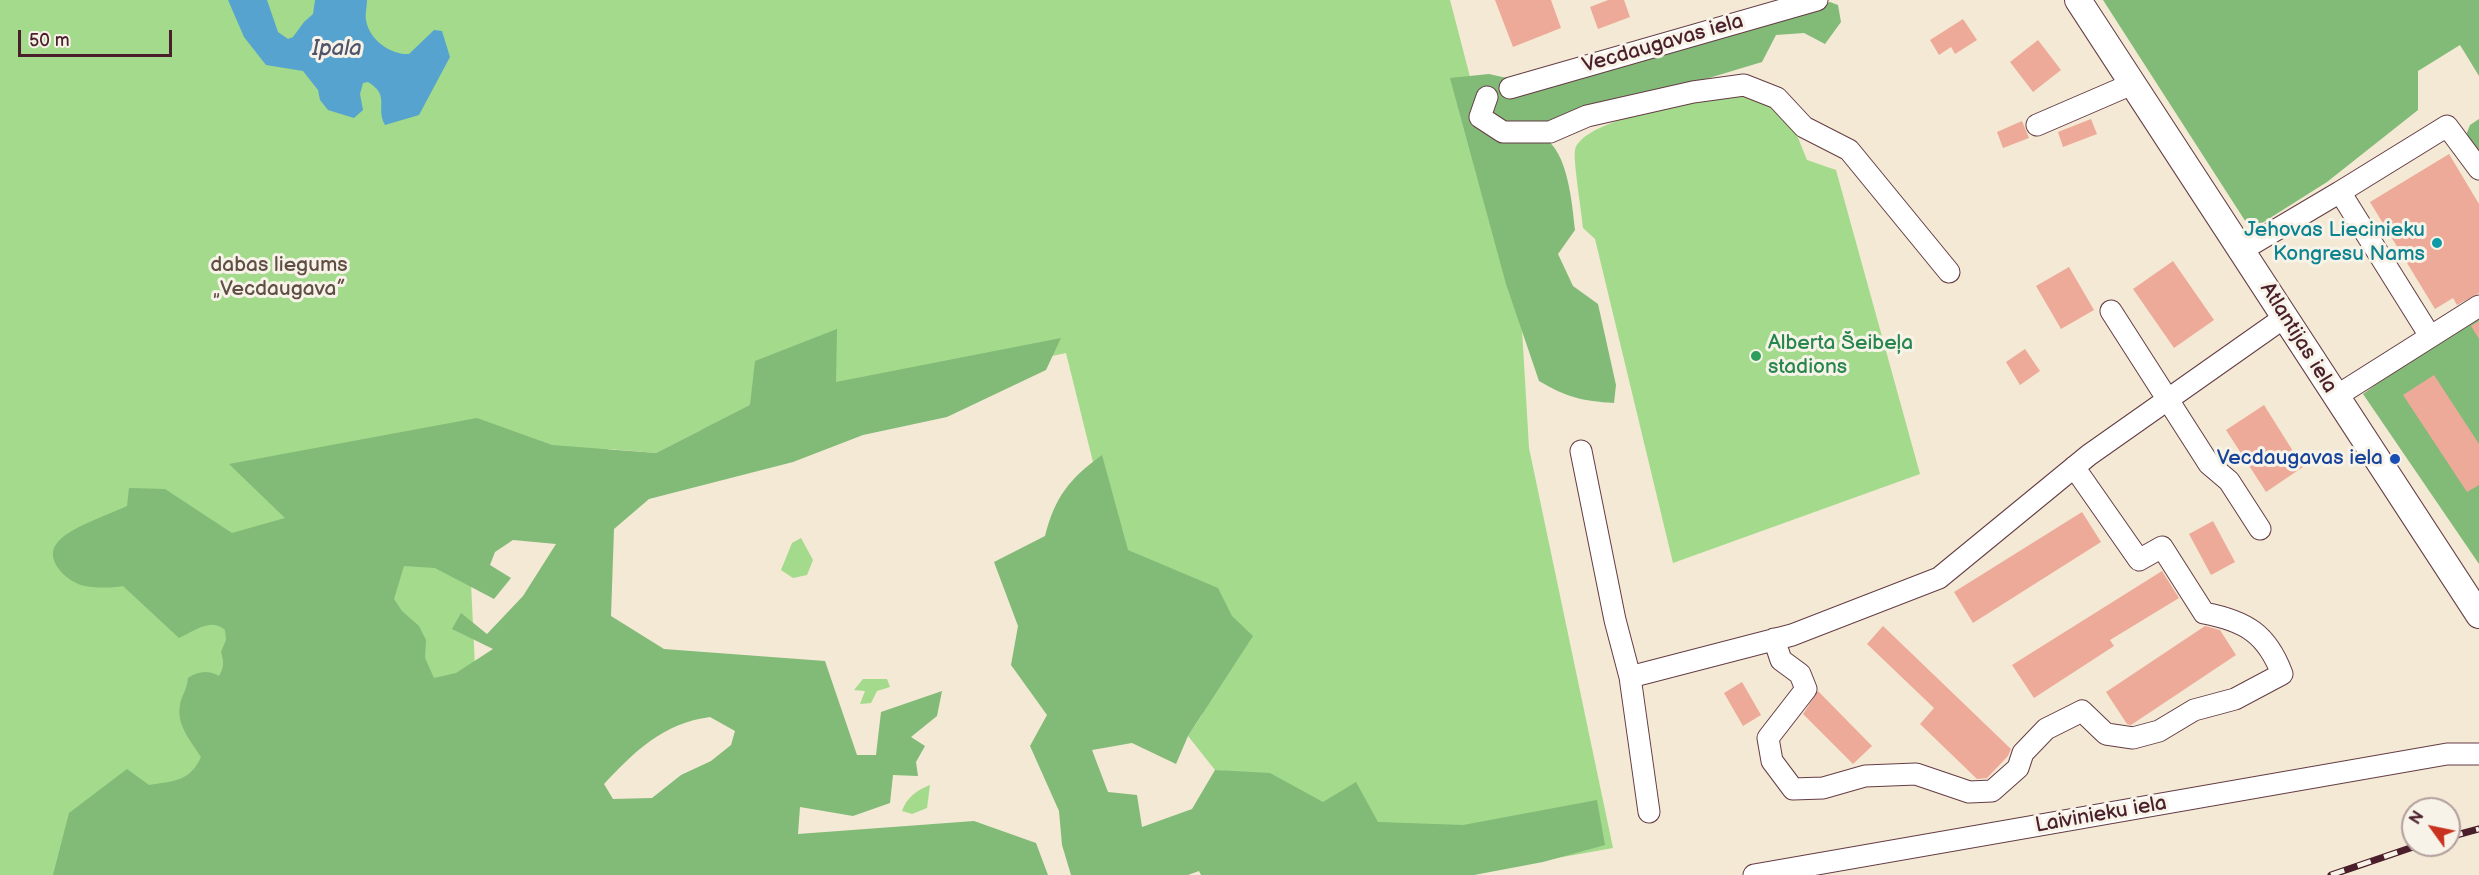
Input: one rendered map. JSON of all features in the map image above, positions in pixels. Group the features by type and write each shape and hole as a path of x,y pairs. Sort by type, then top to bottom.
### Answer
{"main road":[{"name":"Atlantijas iela","path":"2078,0 2479,615"}],"street":[{"name":"Vecdaugavas iela","path":"1510,88 1817,0"},
{"path":"2037,125 2132,84"},
{"path":"1487,97 1480,117 1503,132 1550,132 1587,116 1693,92 1744,85 1777,98 1804,127 1849,150 1949,272"},
{"path":"2242,250 2447,126 2479,169"},
{"path":"2340,192 2430,336"},
{"path":"2335,397 2479,306"},
{"path":"2111,310 2209,464 2229,481 2260,529"},
{"path":"1630,677 1792,635 1939,578 2074,467 2285,317"},
{"path":"1581,451 1615,620 1630,677 1649,812"},
{"path":"1774,639 1781,660 1800,674 1806,689 1768,738 1772,761 1793,789 1823,788 1865,776 1916,774 1968,792 1992,791 2018,768 2023,753 2046,729 2082,711 2106,734 2133,738 2159,731 2194,710 2235,699 2282,674 2273,650 2258,634 2230,618 2204,613 2162,547 2139,560 2074,467"},
{"name":"Laivinieku iela","path":"2447,754 2479,740"},
{"name":"Laivinieku iela","path":"1754,875 2447,754 2479,754"}],"green space":[{"name":"dabas liegums „Vecdaugava”","path":"0,0 1450,0 1518,261 1529,448 1613,848 1462,875 1233,772 1215,770 1188,736 1202,715 1118,563 1066,353 701,430 656,453 609,449 468,521 485,875 0,875"},
{"path":"2103,0 2479,0 2479,76 2460,45 2418,71 2418,110 2327,182 2251,230"},
{"path":"1830,2 1838,5 1841,22 1825,44 1804,33 1776,35 1762,62 1699,81 1543,137 1551,144 1563,165 1572,206 1575,230 1558,254 1573,286 1598,304 1616,385 1614,403 1575,397 1539,381 1506,284 1450,78 1489,74 1520,81 1738,28"},
{"name":"Alberta Šeibeļa stadions","path":"1746,95 1780,111 1792,125 1807,160 1836,170 1920,474 1673,563 1595,239 1583,228 1575,150 1583,138 1624,119 1680,105"},
{"path":"2479,119 2479,156 2466,135 2470,125"},
{"path":"2479,309 2479,564 2363,394"},
{"path":"837,329 836,382 1061,338 1046,370 947,417 863,435 793,462 649,499 614,529 611,616 664,649 825,661 857,755 876,755 881,712 942,691 937,716 911,737 925,746 916,762 918,776 893,775 890,803 853,816 800,807 798,834 974,821 1036,843 1048,875 53,875 69,813 127,769 149,785 180,779 197,765 201,757 182,726 179,712 181,702 188,678 204,672 219,676 223,667 221,652 226,640 225,630 214,625 202,627 179,638 123,586 85,586 71,580 59,570 53,556 53,550 62,537 127,506 129,488 165,489 232,533 285,518 229,464 477,418 552,445 656,453 750,405 755,361","holes":["513,540 556,544 523,596 487,634 461,613 452,629 493,649 456,673 434,678 425,658 426,640 419,626 402,611 394,599 404,566 435,568 494,599 511,578 490,565 495,552","710,717 735,731 731,745 711,761 681,775 652,798 613,799 604,784 638,750 664,732 693,720"]},
{"path":"1102,455 1128,550 1218,588 1232,616 1253,636 1188,736 1176,764 1132,743 1092,750 1108,792 1137,795 1142,827 1192,809 1215,770 1270,773 1323,802 1356,782 1378,822 1463,825 1597,800 1605,845 1543,862 1474,875 1201,875 1199,871 1188,875 1071,875 1062,845 1059,811 1030,746 1047,715 1011,665 1018,626 994,562 1045,536 1053,510 1065,490 1081,472"},
{"path":"801,538 813,560 807,575 793,578 781,570 792,543"},
{"path":"863,679 887,679 890,687 877,691 871,703 860,704 865,691 854,690"},
{"path":"930,785 927,808 912,814 902,811 913,795"}],"water":[{"name":"Ipala","path":"228,0 267,0 278,32 288,39 293,37 313,14 315,0 367,0 368,27 371,34 382,45 395,52 409,54 434,30 442,31 450,57 419,115 385,125 381,113 381,97 375,87 368,82 363,83 360,94 363,110 354,118 328,110 320,100 318,90 303,71 266,65 244,37"}],"building":[{"path":"1495,0 1551,0 1561,28 1513,47"},
{"path":"1608,0 1624,0 1630,17 1598,29 1590,7"},
{"path":"1963,19 1977,40 1955,54 1951,47 1939,55 1930,40"},
{"path":"2038,40 2061,70 2033,92 2010,62"},
{"path":"2091,119 2097,134 2063,147 2058,132"},
{"path":"2022,121 2029,138 2003,148 1997,132"},
{"name":"Jehovas Liecinieku Kongresu Nams","path":"2449,154 2479,204 2479,293 2457,305 2453,298 2435,309 2370,202"},
{"path":"2173,261 2214,320 2174,348 2133,289"},
{"path":"2069,267 2094,310 2061,329 2036,286"},
{"path":"2479,321 2479,339 2471,326"},
{"path":"2025,349 2040,371 2020,385 2006,362"},
{"path":"2434,375 2479,444 2479,485 2467,492 2403,395"},
{"path":"2264,405 2303,467 2266,492 2226,430"},
{"path":"2082,512 2101,542 1973,623 1954,592"},
{"path":"2213,521 2235,562 2211,575 2189,534"},
{"path":"2162,571 2179,598 2110,640 2114,646 2034,698 2012,665"},
{"path":"1883,626 2011,749 2008,756 1987,778 1977,779 1920,724 1934,708 1867,644"},
{"path":"2205,626 2220,630 2236,655 2131,725 2127,724 2106,692"},
{"path":"1742,682 1761,715 1743,726 1724,693"},
{"path":"1818,691 1872,746 1853,764 1803,714"}],"railway":[{"path":"2461,834 2479,829"},
{"path":"2331,875 2401,851"}],"place":[{"name":"Jehovas Liecinieku Kongresu Nams","path":"2437,243"},
{"name":"Alberta Šeibeļa stadions","path":"1756,356"},
{"name":"Vecdaugavas iela","path":"2395,459"}]}
